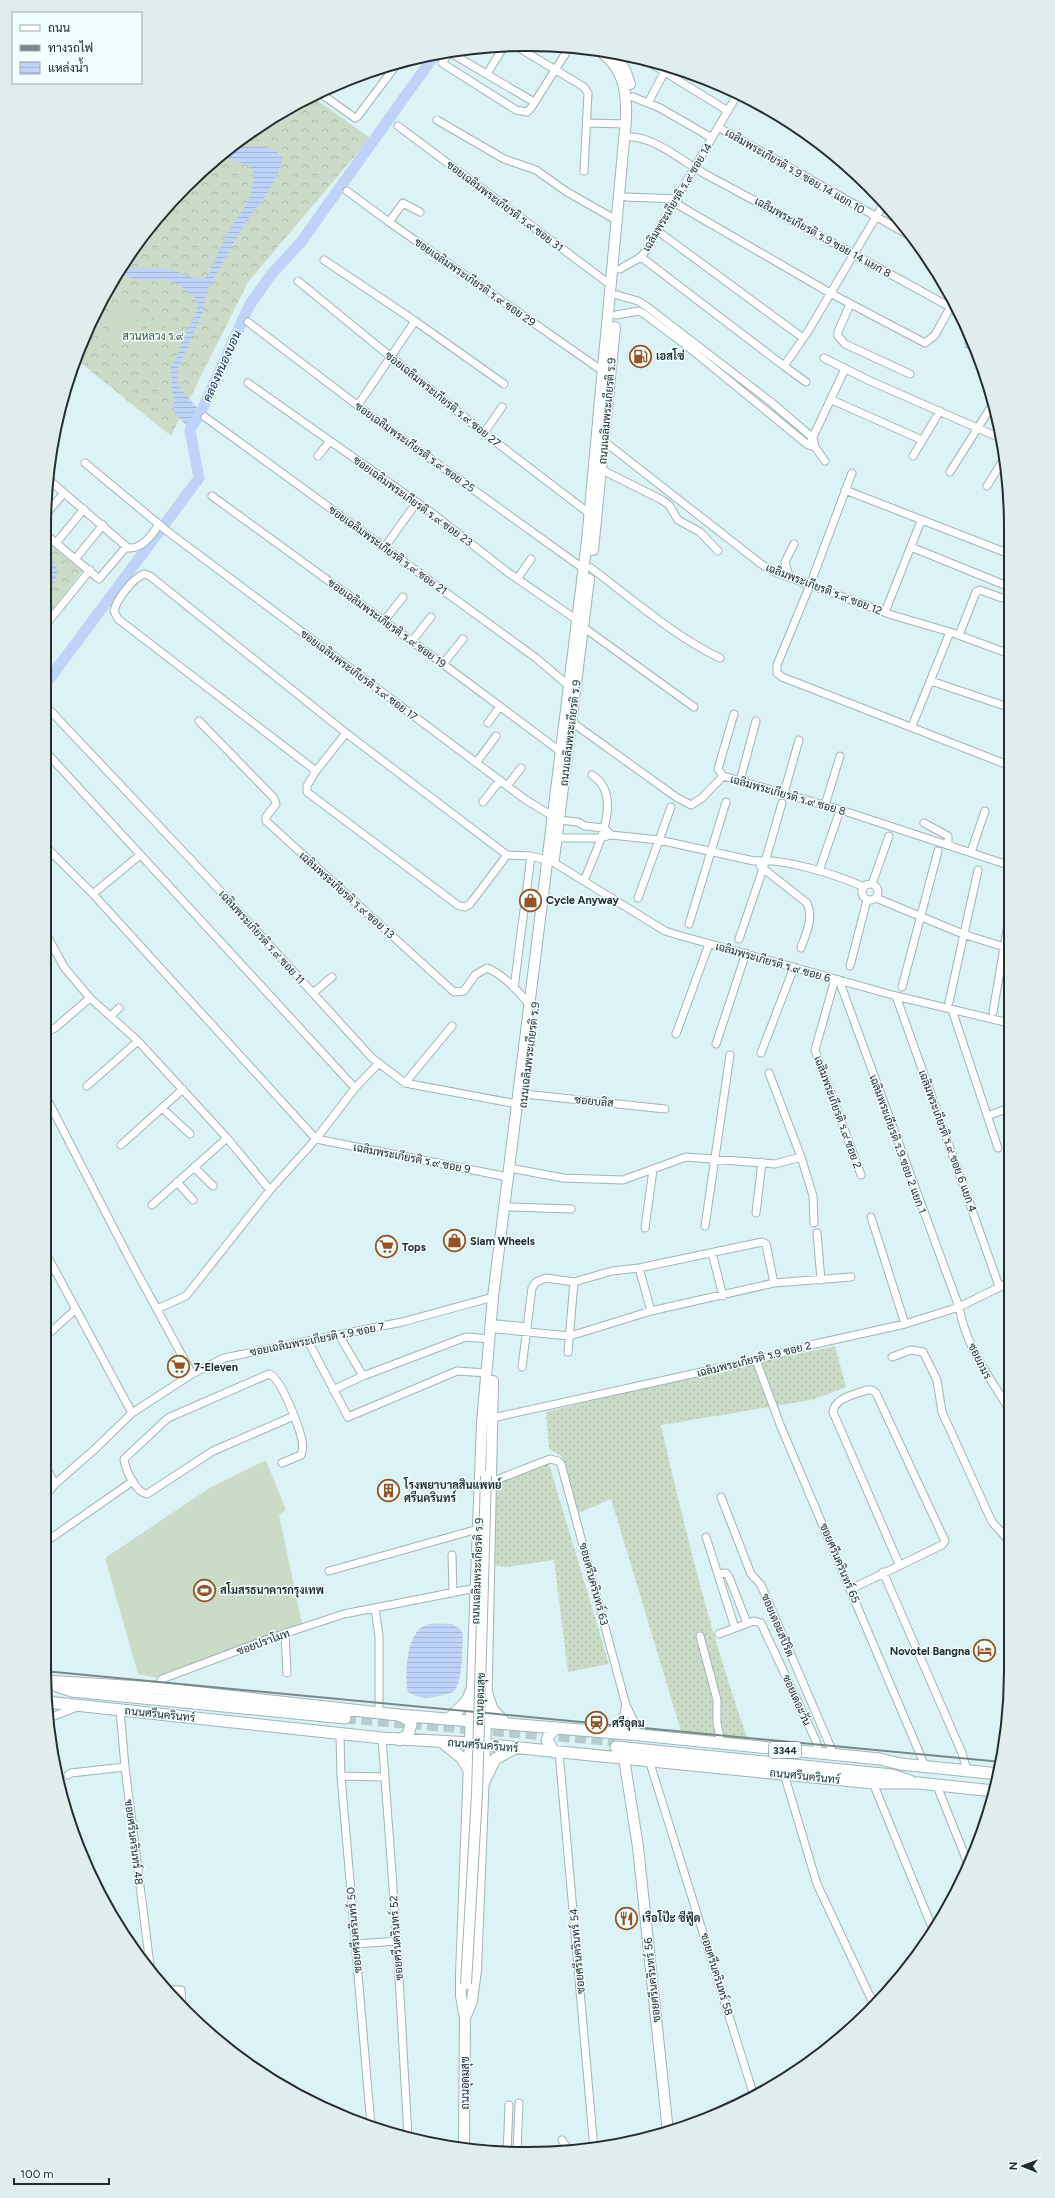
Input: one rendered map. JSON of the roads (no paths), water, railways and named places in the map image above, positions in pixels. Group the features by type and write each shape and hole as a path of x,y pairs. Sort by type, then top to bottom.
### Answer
{"main road":[{"name":"ถนนเฉลิมพระเกียรติ ร.9","path":"527,1042 529,1004 550,862 557,838 556,818 560,752 602,470 616,314 615,291 618,221 627,100 624,84 615,66 607,58"},
{"name":"ถนนเฉลิมพระเกียรติ ร.9","path":"587,568 590,514 604,372 615,291 620,268 633,97 625,70 618,60"},
{"name":"ถนนเฉลิมพระเกียรติ ร.9","path":"504,1239 550,862 556,818 573,722 580,624"},
{"name":"ถนนเฉลิมพระเกียรติ ร.9","path":"486,1722 489,1479 499,1275 502,1249 511,1207 517,1104 522,1089"},
{"name":"ถนนเฉลิมพระเกียรติ ร.9","path":"472,1721 482,1423 493,1297 499,1275"},
{"name":"ถนนเฉลิมพระเกียรติ ร.9","path":"485,1398 489,1479"},
{"name":"ถนนเฉลิมพระเกียรติ ร.9","path":"487,1446 492,1418"},
{"name":"ถนนอุดมสุข","path":"464,2143 466,1984 479,1740 489,1479"},
{"path":"474,1663 475,1669 480,1673 485,1670 487,1663"},
{"name":"ถนนศรีนครินทร์","path":"51,1681 156,1688 398,1714 572,1729 618,1740 892,1775 918,1783 936,1786 989,1791"},
{"name":"ถนนศรีนครินทร์","path":"51,1683 72,1691 343,1726 382,1738 399,1740 471,1743 873,1782 918,1783"},
{"path":"449,1719 464,1705 472,1689"},
{"path":"487,1694 492,1709 506,1724"},
{"name":"ถนนศรีนครินทร์","path":"52,1700 72,1698 343,1726"},
{"name":"ถนนศรีนครินทร์","path":"52,1702 120,1710 343,1726"},
{"path":"398,1714 409,1720 411,1724 408,1735 399,1740"},
{"name":"ถนนอุดมสุข","path":"465,2018 461,1996 472,1721"},
{"name":"ถนนอุดมสุข","path":"465,2018 472,2001 476,1970 486,1722"},
{"path":"556,1728 549,1734 547,1740 561,1752"},
{"name":"ถนนศรีนครินทร์","path":"618,1740 640,1735 880,1759 900,1764 993,1773"},
{"name":"ถนนศรีนครินทร์","path":"618,1740 880,1767 900,1764"},
{"path":"442,1742 454,1750 470,1772"},
{"path":"484,1782 495,1759 515,1748"},
{"name":"ซอยศรีนครินทร์ 56","path":"624,1758 638,1847 667,2126"},
{"path":"468,1836 472,1830 475,1830 481,1837"}],"street":[{"path":"524,51 584,87 588,93 584,171"},
{"path":"487,74 500,52"},
{"path":"445,58 442,63 516,110 527,112 566,53"},
{"path":"457,56 534,102"},
{"path":"325,96 355,118 392,71"},
{"path":"648,103 665,71"},
{"path":"673,73 728,111"},
{"path":"633,97 648,103 712,138"},
{"name":"เฉลิมพระเกียรติ ร.๙ ซอย 14","path":"620,268 641,257 659,232 735,99"},
{"path":"438,120 504,160 536,170 566,192 618,221"},
{"path":"587,123 626,124"},
{"name":"ซอยเฉลิมพระเกียรติ ร.๙ ซอย 31","path":"398,126 615,291 642,303"},
{"name":"เฉลิมพระเกียรติ ร.9 ซอย 14 แยก 10","path":"718,127 901,231"},
{"name":"เฉลิมพระเกียรติ ร.9 ซอย 14 แยก 8","path":"630,137 639,137 650,141 695,168 948,305"},
{"name":"ซอยเฉลิมพระเกียรติ ร.๙ ซอย 29","path":"347,191 604,372"},
{"path":"626,198 676,201 830,293 925,343 935,335 950,308"},
{"path":"389,222 403,203 420,212"},
{"path":"784,366 803,338 881,208"},
{"path":"659,232 803,338"},
{"path":"641,257 806,382"},
{"path":"324,260 415,321 504,384"},
{"name":"ซอยเฉลิมพระเกียรติ ร.๙ ซอย 27","path":"298,281 484,433 590,514"},
{"path":"638,311 642,303 775,416 812,443"},
{"path":"850,304 838,332 840,340 845,344 910,374"},
{"path":"616,314 638,311 689,344 779,410 812,443 825,461"},
{"path":"358,405 415,321"},
{"name":"ซอยเฉลิมพระเกียรติ ร.๙ ซอย 25","path":"248,322 358,405 700,649 720,658"},
{"path":"824,358 845,369 995,436"},
{"path":"812,443 845,369"},
{"name":"ซอยเฉลิมพระเกียรติ ร.๙ ซอย 23","path":"248,383 417,502 517,579 694,708"},
{"path":"832,400 922,440"},
{"path":"484,433 502,407"},
{"path":"775,416 779,410"},
{"path":"950,472 989,410"},
{"path":"913,456 940,411"},
{"name":"ซอยเฉลิมพระเกียรติ ร.๙ ซอย 21","path":"205,417 536,658 569,686"},
{"path":"318,456 330,441"},
{"name":"เฉลิมพระเกียรติ ร.๙ ซอย 12","path":"605,442 761,564 810,585 1004,652"},
{"name":"ซอยเฉลิมพระเกียรติ ร.๙ ซอย 17","path":"85,463 139,506 167,531 507,786 556,818"},
{"path":"987,486 1000,465"},
{"path":"602,470 662,500 669,505 678,520 700,532 718,551"},
{"path":"852,473 810,585 777,665 777,673 782,677 834,698 912,726 1004,763"},
{"path":"53,484 103,525 126,547 134,548 146,542 160,525"},
{"path":"845,490 921,521 1004,552"},
{"path":"52,507 64,493"},
{"name":"ซอยเฉลิมพระเกียรติ ร.๙ ซอย 19","path":"212,496 412,641 560,752"},
{"path":"384,548 417,502"},
{"path":"56,543 84,509"},
{"path":"886,612 921,521"},
{"path":"76,558 103,525"},
{"path":"51,539 76,558 99,579 126,547"},
{"path":"789,577 785,562 794,544"},
{"path":"911,547 1004,585"},
{"path":"517,579 531,559"},
{"path":"51,618 90,570"},
{"path":"316,771 118,619 114,611 119,601 140,576 144,574 150,576 346,733 507,855 470,904 465,907 459,906 307,792 307,786 316,771 346,733"},
{"path":"959,635 976,592 980,590 1002,598"},
{"path":"384,621 403,597"},
{"path":"412,641 430,617"},
{"path":"912,726 950,632"},
{"path":"443,664 463,639"},
{"path":"930,681 1004,706"},
{"path":"488,723 500,706"},
{"name":"เฉลิมพระเกียรติ ร.๙ ซอย 11","path":"51,712 372,1058 404,1083 517,1104"},
{"path":"724,776 718,769 734,714"},
{"name":"เฉลิมพระเกียรติ ร.๙ ซอย 13","path":"199,721 274,798 276,804 268,813 266,821 454,992 464,991 475,975 487,968 494,971 514,988 529,1004"},
{"path":"740,781 756,721"},
{"name":"เฉลิมพระเกียรติ ร.๙ ซอย 8","path":"573,722 676,797 692,805 702,798 724,776 825,805 1004,863"},
{"path":"476,763 496,736"},
{"path":"784,793 799,740"},
{"path":"825,805 840,756"},
{"path":"51,758 355,1088"},
{"path":"507,786 521,768"},
{"path":"584,881 604,828 608,801 607,792 599,779 592,775"},
{"path":"483,802 500,780"},
{"path":"689,924 726,802"},
{"path":"739,939 763,869 782,803"},
{"path":"638,898 671,807"},
{"path":"971,852 985,811"},
{"path":"819,870 838,816"},
{"path":"556,818 578,822 585,826 604,828 611,835"},
{"path":"924,823 948,836 948,845"},
{"path":"557,838 601,838 611,835 659,840 754,861 765,859 819,870 864,886 872,884"},
{"path":"872,884 889,836"},
{"path":"902,988 938,851"},
{"path":"51,852 92,894 316,1138"},
{"name":"เฉลิมพระเกียรติ ร.๙ ซอย 6","path":"507,855 531,856 550,862 584,881 665,931 896,996 1004,1022"},
{"path":"92,894 140,856"},
{"path":"514,988 531,856"},
{"path":"754,861 807,903 810,910 810,920 801,948"},
{"path":"949,1002 978,870"},
{"path":"872,884 878,890 876,898"},
{"path":"864,886 862,894 867,900"},
{"path":"867,900 876,898 963,934 1004,947 993,1012"},
{"path":"850,966 867,900"},
{"path":"676,1034 709,944"},
{"path":"51,949 90,998 138,1041 183,1089 227,1138 270,1190"},
{"path":"716,1044 746,954"},
{"path":"761,1053 794,967"},
{"path":"313,993 332,977"},
{"name":"เฉลิมพระเกียรติ ร.๙ ซอย 2","path":"837,980 815,1050 860,1175"},
{"name":"เฉลิมพระเกียรติ ร.9 ซอย 2 แยก 1","path":"837,980 959,1307"},
{"name":"เฉลิมพระเกียรติ ร.๙ ซอย 6 แยก 4","path":"896,996 999,1286"},
{"path":"51,1030 90,998"},
{"path":"111,1016 119,1008"},
{"path":"952,1010 998,1148"},
{"path":"404,1083 452,1026"},
{"path":"87,1086 138,1041"},
{"path":"705,1226 730,1055"},
{"path":"158,1308 186,1296 270,1190 316,1138 355,1088 379,1063"},
{"path":"769,1073 801,1157 813,1196 814,1223"},
{"path":"121,1146 183,1089"},
{"name":"ซอยบลิส","path":"522,1089 664,1109"},
{"path":"51,1107 128,1256 158,1308 192,1374"},
{"path":"162,1108 190,1134"},
{"path":"987,1116 1004,1110"},
{"path":"152,1205 227,1138"},
{"name":"เฉลิมพระเกียรติ ร.๙ ซอย 9","path":"316,1138 512,1175 564,1178 623,1180 686,1157 715,1158 775,1164 801,1157"},
{"path":"756,1213 762,1162"},
{"path":"194,1167 213,1186"},
{"path":"645,1228 653,1170"},
{"path":"177,1182 194,1200"},
{"path":"511,1207 571,1209"},
{"path":"871,1217 905,1324"},
{"path":"817,1233 821,1280"},
{"path":"522,1367 532,1288 536,1282 546,1278 574,1282 612,1271 639,1268 762,1242 766,1244 774,1283"},
{"path":"712,1253 723,1296"},
{"path":"51,1263 132,1413"},
{"path":"639,1268 651,1311"},
{"path":"497,1326 571,1334 651,1311 723,1296 774,1283 851,1277"},
{"path":"568,1352 571,1334 574,1282"},
{"name":"เฉลิมพระเกียรติ ร.9 ซอย 2","path":"492,1418 756,1360 815,1344 905,1324 959,1307 1004,1284"},
{"name":"ซอยเฉลิมพระเกียรติ ร.9 ซอย 7","path":"51,1489 132,1413 192,1374 224,1358 402,1322 493,1297"},
{"name":"ซอยภมร","path":"959,1307 962,1322 983,1370 1004,1402"},
{"path":"51,1332 76,1309"},
{"path":"339,1334 362,1376"},
{"path":"333,1390 362,1376 466,1337 490,1339"},
{"path":"308,1341 347,1416 457,1371 487,1373"},
{"path":"892,1357 911,1350 923,1352 937,1380 942,1412 992,1522 1004,1535"},
{"name":"ซอยศรีนครินทร์ 65","path":"756,1360 781,1427 925,1766"},
{"path":"282,1463 301,1455 303,1449 302,1441 294,1416 275,1377 269,1374 168,1418 124,1459 133,1481 140,1492 146,1494 213,1451 294,1416"},
{"path":"851,1589 899,1564 942,1545 945,1541 876,1393 872,1390 867,1390 837,1402 833,1407 833,1412 899,1564"},
{"name":"ซอยศรีนครินทร์ 63","path":"489,1479 550,1459 558,1461 561,1464 626,1705 640,1735"},
{"path":"51,1477 55,1484"},
{"path":"51,1538 133,1481"},
{"name":"ซอยเดอะสปิริต","path":"721,1497 751,1574 760,1585 834,1755"},
{"path":"329,1571 478,1528"},
{"path":"706,1537 734,1628"},
{"path":"452,1555 453,1593"},
{"path":"883,1572 962,1753 967,1770"},
{"path":"718,1574 726,1573 729,1577 747,1623 719,1634"},
{"name":"ซอยปราโมท","path":"156,1688 162,1679 285,1633 344,1614 476,1588"},
{"path":"376,1608 379,1636 379,1712"},
{"name":"ซอยเดอะวัน","path":"747,1623 758,1621 764,1626 816,1741 819,1753"},
{"path":"285,1633 287,1673"},
{"path":"700,1636 717,1700 717,1723 720,1743"},
{"path":"53,1716 81,1705"},
{"name":"ซอยศรีนครินทร์ 63","path":"618,1740 626,1705"},
{"name":"ซอยศรีนครินทร์ 48","path":"120,1710 125,1767 150,1962"},
{"name":"ซอยศรีนครินทร์ 50","path":"343,1726 341,1776 371,2121"},
{"name":"ซอยศรีนครินทร์ 52","path":"382,1738 397,1941 408,2132"},
{"name":"ซอยศรีนครินทร์ 54","path":"561,1752 593,2142"},
{"name":"ซอยศรีนครินทร์ 58","path":"650,1760 752,2090"},
{"path":"68,1775 71,1773 125,1767"},
{"path":"784,1774 817,1884 871,2000"},
{"path":"341,1776 384,1777"},
{"path":"873,1782 931,1924"},
{"path":"936,1786 966,1858"},
{"path":"356,1944 397,1941"},
{"path":"174,1990 181,1990 181,1997"},
{"path":"518,2147 519,2103"},
{"path":"507,2146 509,2105"},
{"path":"562,2140 566,2145"}],"water":[{"path":"240,147 265,147 272,149 282,157 281,166 270,189 245,223 206,292 203,311 178,369 178,386 201,412 190,430 174,412 171,368 197,310 196,299 180,285 170,280 137,279 123,276 128,267 160,268 176,271 199,279 204,279 209,274 224,239 250,198 253,170 247,165 227,158"},
{"path":"963,334 970,351 965,348"},
{"path":"51,558 56,568 55,580 51,588"},
{"path":"452,1624 460,1629 463,1634 459,1682 456,1688 451,1693 430,1697 419,1697 408,1692 406,1676 408,1656 410,1646 418,1630 427,1625"}],"waterway":[{"name":"คลองหนองบอน","path":"51,677 199,478 190,430 201,412 249,306 270,276 301,242 430,61"}],"tunnel":[{"path":"345,1718 617,1741"}],"railway":[{"path":"51,1672 995,1761"}],"place":[{"name":"เอสโซ่","path":"641,356"},
{"name":"Cycle Anyway","path":"531,900"},
{"name":"Siam Wheels","path":"455,1241"},
{"name":"Tops","path":"386,1247"},
{"name":"7-Eleven","path":"179,1367"},
{"name":"โรงพยาบาลสินแพทย์ ศรีนครินทร์","path":"389,1491"},
{"name":"สโมสรธนาคารกรุงเทพ","path":"205,1590"},
{"name":"Novotel Bangna","path":"985,1651"},
{"name":"ศรีอุดม","path":"596,1723"},
{"name":"เรือโป๊ะ ซีฟู้ด","path":"626,1918"}],"park label":[{"name":"สวนหลวง ร.๙","path":"153,336"}]}
